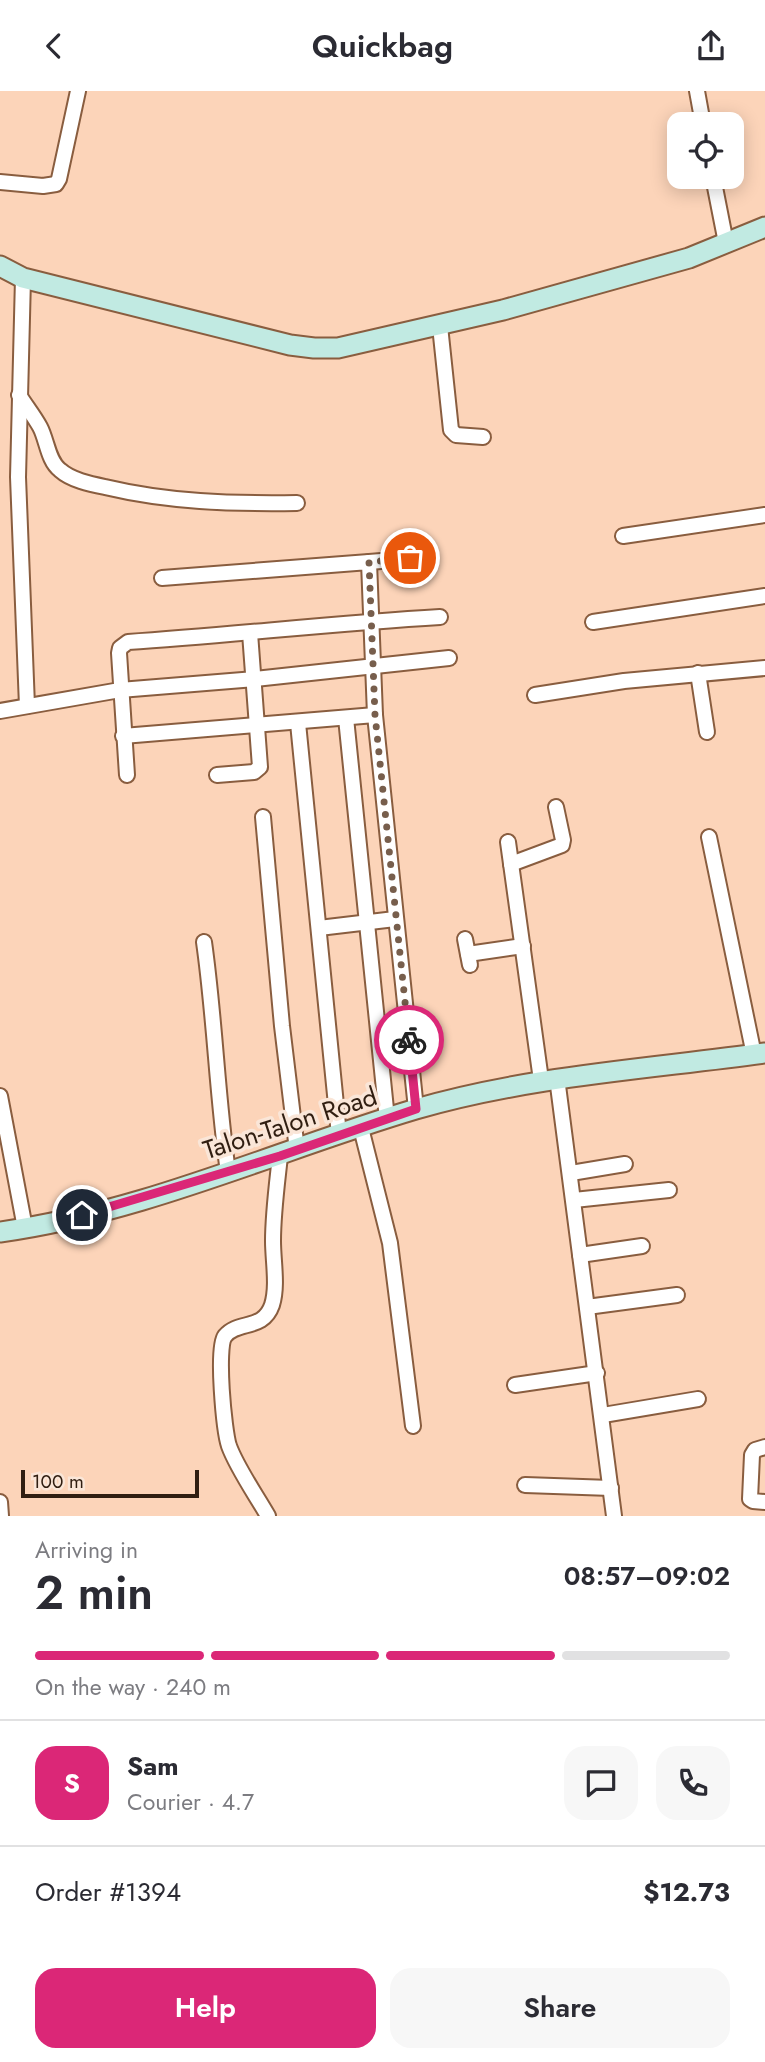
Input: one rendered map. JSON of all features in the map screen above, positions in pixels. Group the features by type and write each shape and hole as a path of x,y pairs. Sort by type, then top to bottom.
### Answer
{"street":[{"path":"0,181 43,186 56,184 78,91"},
{"path":"697,91 701,112"},
{"path":"715,189 726,243"},
{"path":"0,266 23,278 290,345 314,348 346,347 440,325 689,258 765,227"},
{"path":"23,278 18,477 27,706"},
{"path":"440,325 451,430 456,435 483,436"},
{"path":"19,395 40,428 57,469 65,474 91,484 180,501 232,504 296,503"},
{"path":"624,536 765,515"},
{"path":"162,578 430,557"},
{"path":"369,562 375,715 416,1109"},
{"path":"593,621 765,596"},
{"path":"127,775 119,653 120,648 128,642 440,617"},
{"path":"217,775 254,772 260,767 250,633"},
{"path":"0,711 120,690 255,679 449,658"},
{"path":"535,695 698,673 765,668"},
{"path":"698,673 707,732"},
{"path":"123,736 375,715"},
{"path":"346,718 387,1119"},
{"path":"298,723 339,1135"},
{"path":"511,864 562,845 556,807"},
{"path":"263,817 280,1013 288,1153 273,1238 274,1297 271,1308 256,1323 230,1331 224,1336 220,1353 229,1444 268,1516"},
{"path":"709,837 760,1054"},
{"path":"509,842 523,946 571,1173 614,1516"},
{"path":"319,928 395,919"},
{"path":"204,942 219,1112 228,1172"},
{"path":"467,953 523,946"},
{"name":"Talon-Talon Road","path":"0,1232 125,1204 288,1153 416,1109 488,1090 549,1079 760,1054"},
{"path":"0,1096 25,1228"},
{"path":"361,1128 390,1243 413,1426"},
{"path":"571,1173 625,1164"},
{"path":"574,1200 669,1190"},
{"path":"580,1255 642,1246"},
{"path":"587,1307 677,1295"},
{"path":"515,1385 597,1373"},
{"path":"603,1415 698,1399"},
{"path":"765,1447 755,1450 752,1455 750,1499 765,1502"},
{"path":"525,1485 611,1487"},
{"path":"0,1502 1,1516"}],"way so far":[{"path":"409,1040 375,715 369,562 410,558"}],"route":[{"path":"82,1215 280,1156 416,1109 409,1040"}]}
